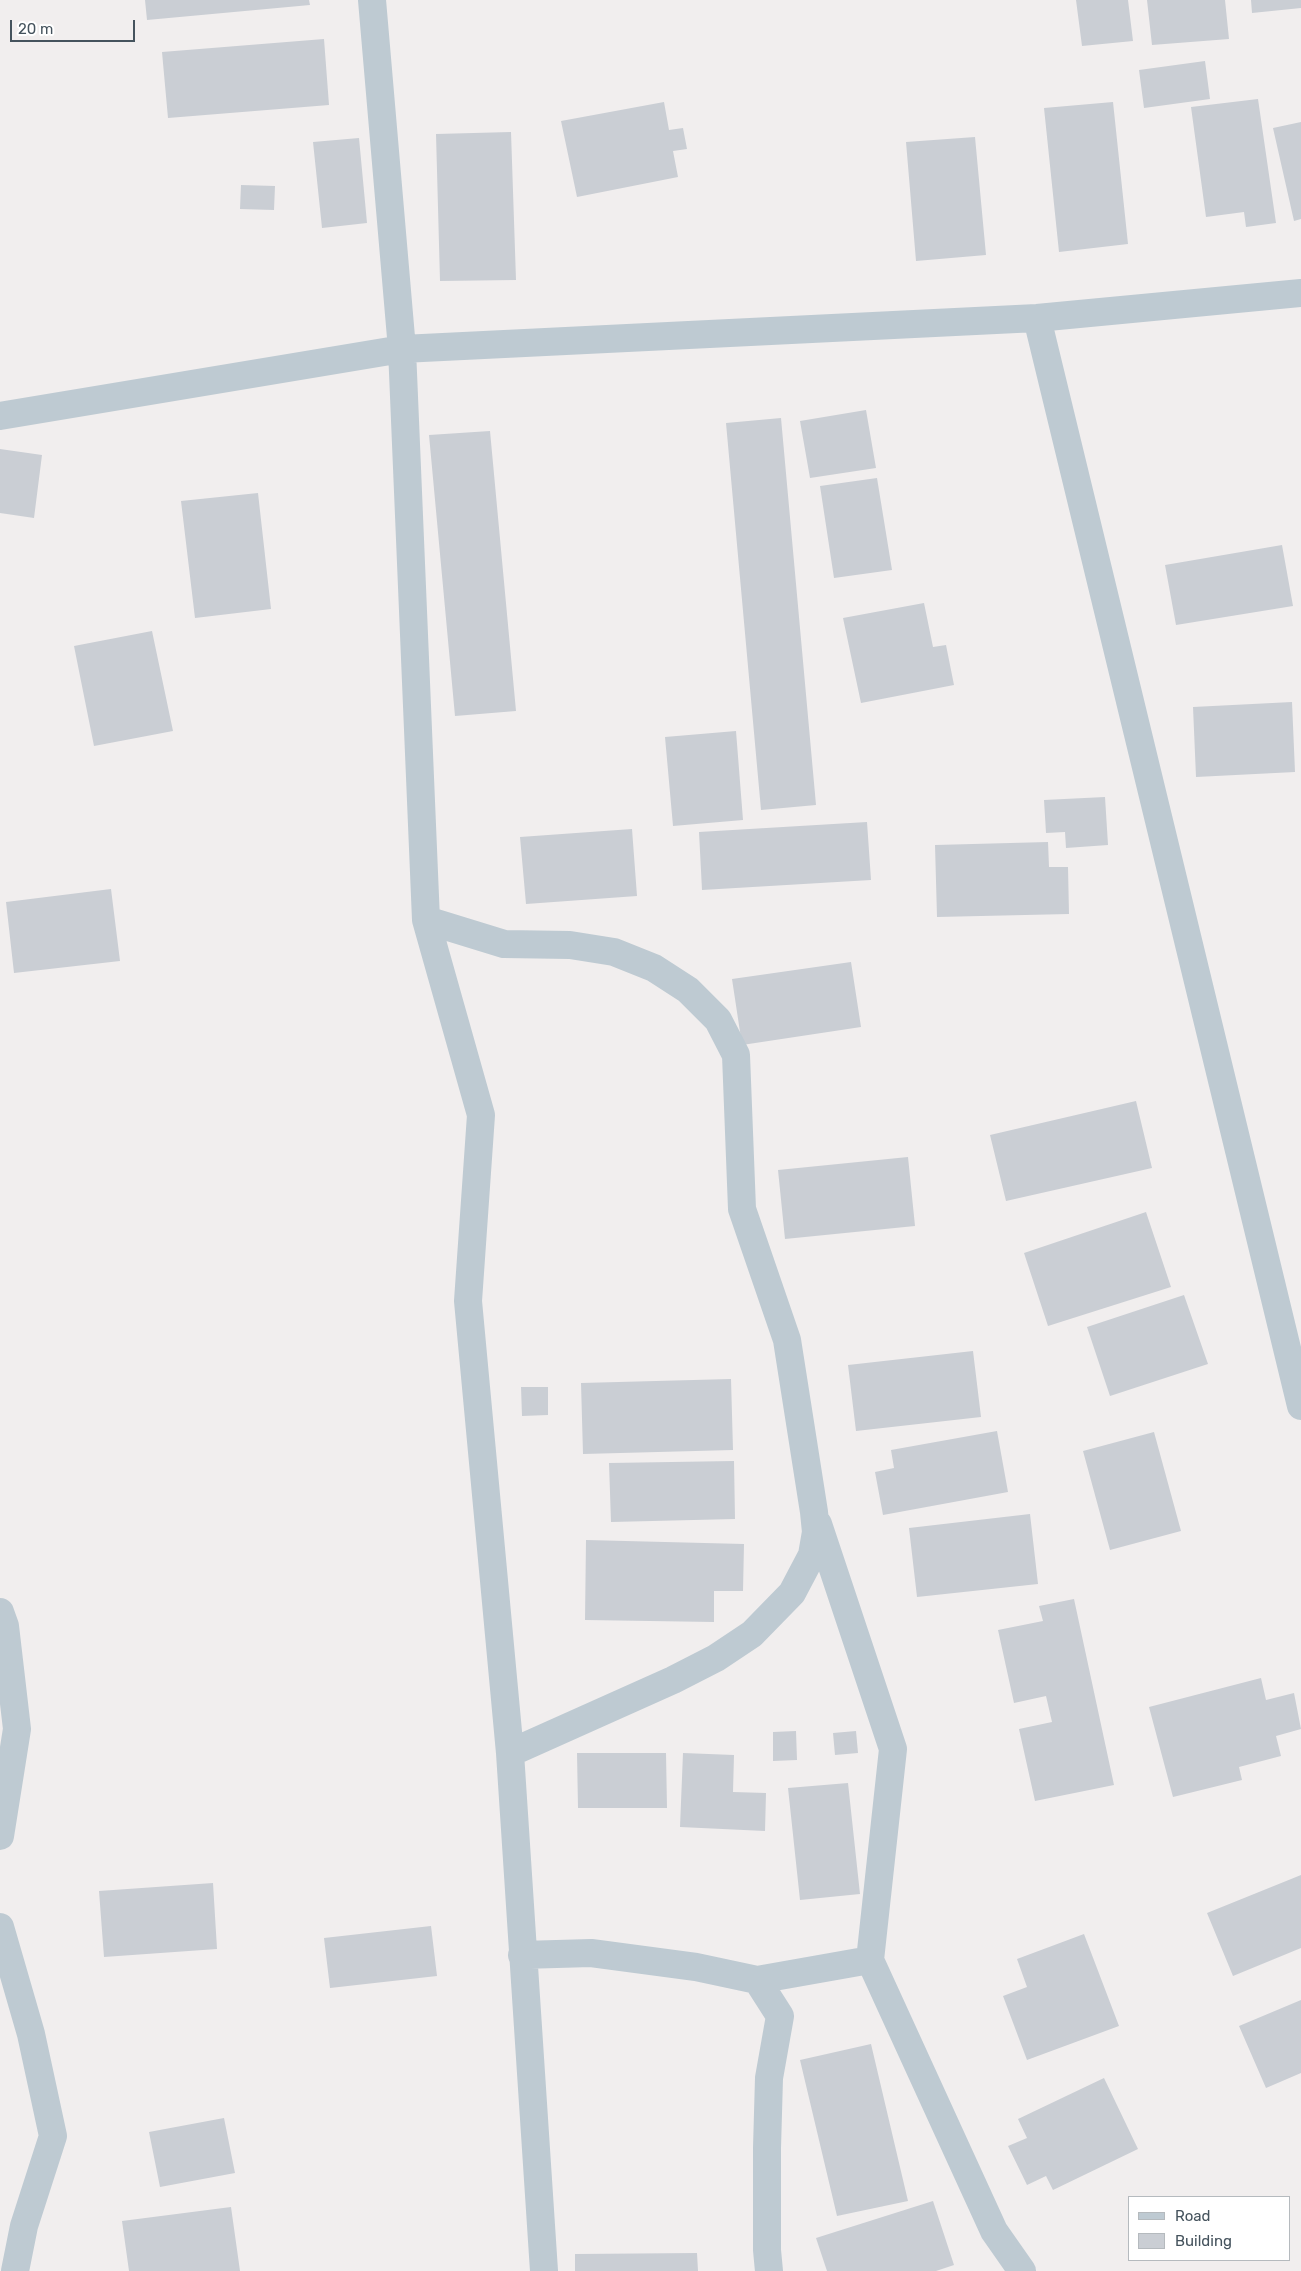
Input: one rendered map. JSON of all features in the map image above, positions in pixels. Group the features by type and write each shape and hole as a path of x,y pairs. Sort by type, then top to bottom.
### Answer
{"street":[{"path":"372,0 402,349 426,920 481,1115 468,1301 510,1753 544,2271"},
{"path":"0,416 402,349 1037,318 1301,293"},
{"path":"1037,318 1301,1406"},
{"path":"426,920 504,944 570,945 614,952 654,968 688,990 718,1020 736,1054 742,1209 787,1340 814,1512 815,1540 812,1555 792,1593 752,1634 716,1658 673,1680 510,1753"},
{"path":"814,1512 892,1749 870,1960 994,2231 1022,2271"},
{"path":"0,1612 5,1626 17,1729 0,1836"},
{"path":"0,1927 31,2034 54,2136 24,2226 15,2271"},
{"path":"522,1955 591,1953 696,1968 757,1980 870,1960"},
{"path":"757,1980 780,2016 769,2078 766,2204 766,2250 769,2271"}],"building":[{"path":"145,0 309,0 310,5 147,20"},
{"path":"1076,0 1128,0 1133,41 1082,46"},
{"path":"1147,0 1225,0 1229,39 1152,45"},
{"path":"1251,0 1301,0 1301,8 1252,13"},
{"path":"324,39 329,105 168,118 162,52"},
{"path":"1205,61 1210,99 1144,108 1139,70"},
{"path":"1258,99 1276,223 1246,227 1244,212 1206,217 1191,107"},
{"path":"664,102 669,130 683,128 687,149 673,151 678,177 577,197 561,121"},
{"path":"1113,102 1128,244 1059,252 1044,108"},
{"path":"1301,122 1301,219 1294,221 1273,128"},
{"path":"511,132 516,280 440,281 436,134"},
{"path":"975,137 986,255 916,261 906,142"},
{"path":"359,138 367,223 322,228 313,142"},
{"path":"241,185 275,186 274,210 240,209"},
{"path":"866,410 876,468 810,478 800,421"},
{"path":"781,418 816,805 761,810 726,423"},
{"path":"490,431 516,711 455,716 429,435"},
{"path":"0,449 42,455 34,518 0,513"},
{"path":"877,478 892,570 834,578 820,486"},
{"path":"258,493 271,609 195,618 181,501"},
{"path":"1282,545 1293,606 1176,625 1165,565"},
{"path":"924,603 933,647 946,645 954,685 861,703 843,618"},
{"path":"152,631 173,731 94,746 74,646"},
{"path":"1292,702 1295,772 1196,777 1193,707"},
{"path":"736,731 743,820 673,826 665,737"},
{"path":"1105,797 1108,845 1066,848 1065,832 1046,833 1044,800"},
{"path":"867,822 871,880 702,890 699,832"},
{"path":"632,829 637,896 526,904 520,837"},
{"path":"1048,842 1049,867 1068,867 1069,914 937,917 935,845"},
{"path":"111,889 120,961 14,973 6,902"},
{"path":"851,962 861,1027 742,1045 732,979"},
{"path":"1136,1101 1152,1168 1006,1201 990,1135"},
{"path":"908,1157 915,1226 785,1239 778,1170"},
{"path":"1146,1212 1171,1287 1048,1326 1024,1253"},
{"path":"1184,1295 1208,1364 1110,1396 1087,1327"},
{"path":"973,1351 981,1417 856,1431 848,1365"},
{"path":"731,1379 733,1450 583,1454 581,1383"},
{"path":"521,1387 548,1387 548,1415 522,1416"},
{"path":"997,1431 1008,1492 883,1515 875,1472 894,1468 891,1450"},
{"path":"1154,1432 1181,1531 1110,1550 1083,1451"},
{"path":"734,1461 735,1519 611,1522 609,1463"},
{"path":"1030,1514 1038,1584 917,1597 909,1528"},
{"path":"586,1540 744,1544 743,1591 714,1591 714,1622 585,1620"},
{"path":"1074,1599 1114,1785 1035,1801 1019,1729 1052,1722 1046,1696 1014,1703 998,1630 1043,1621 1039,1606"},
{"path":"1261,1678 1266,1700 1294,1693 1301,1729 1276,1736 1281,1756 1239,1767 1242,1780 1173,1797 1149,1707"},
{"path":"796,1731 797,1760 773,1761 773,1732"},
{"path":"856,1731 858,1753 835,1755 833,1733"},
{"path":"577,1753 666,1753 667,1808 578,1808"},
{"path":"683,1753 734,1755 733,1792 766,1793 765,1831 680,1827"},
{"path":"848,1783 860,1894 800,1900 788,1788"},
{"path":"1301,1875 1301,1948 1233,1976 1207,1913"},
{"path":"213,1883 217,1949 104,1957 99,1891"},
{"path":"431,1926 437,1976 330,1988 324,1938"},
{"path":"1084,1934 1119,2026 1027,2060 1003,1996 1027,1987 1017,1959"},
{"path":"1301,2000 1301,2073 1266,2088 1239,2026"},
{"path":"871,2044 908,2201 837,2216 800,2060"},
{"path":"1104,2078 1138,2149 1053,2190 1046,2176 1027,2185 1008,2146 1027,2138 1018,2119"},
{"path":"224,2118 235,2173 160,2187 149,2132"},
{"path":"933,2201 954,2265 936,2271 827,2271 816,2238"},
{"path":"231,2207 240,2271 129,2271 122,2221"},
{"path":"697,2253 698,2271 575,2271 575,2254"}]}
